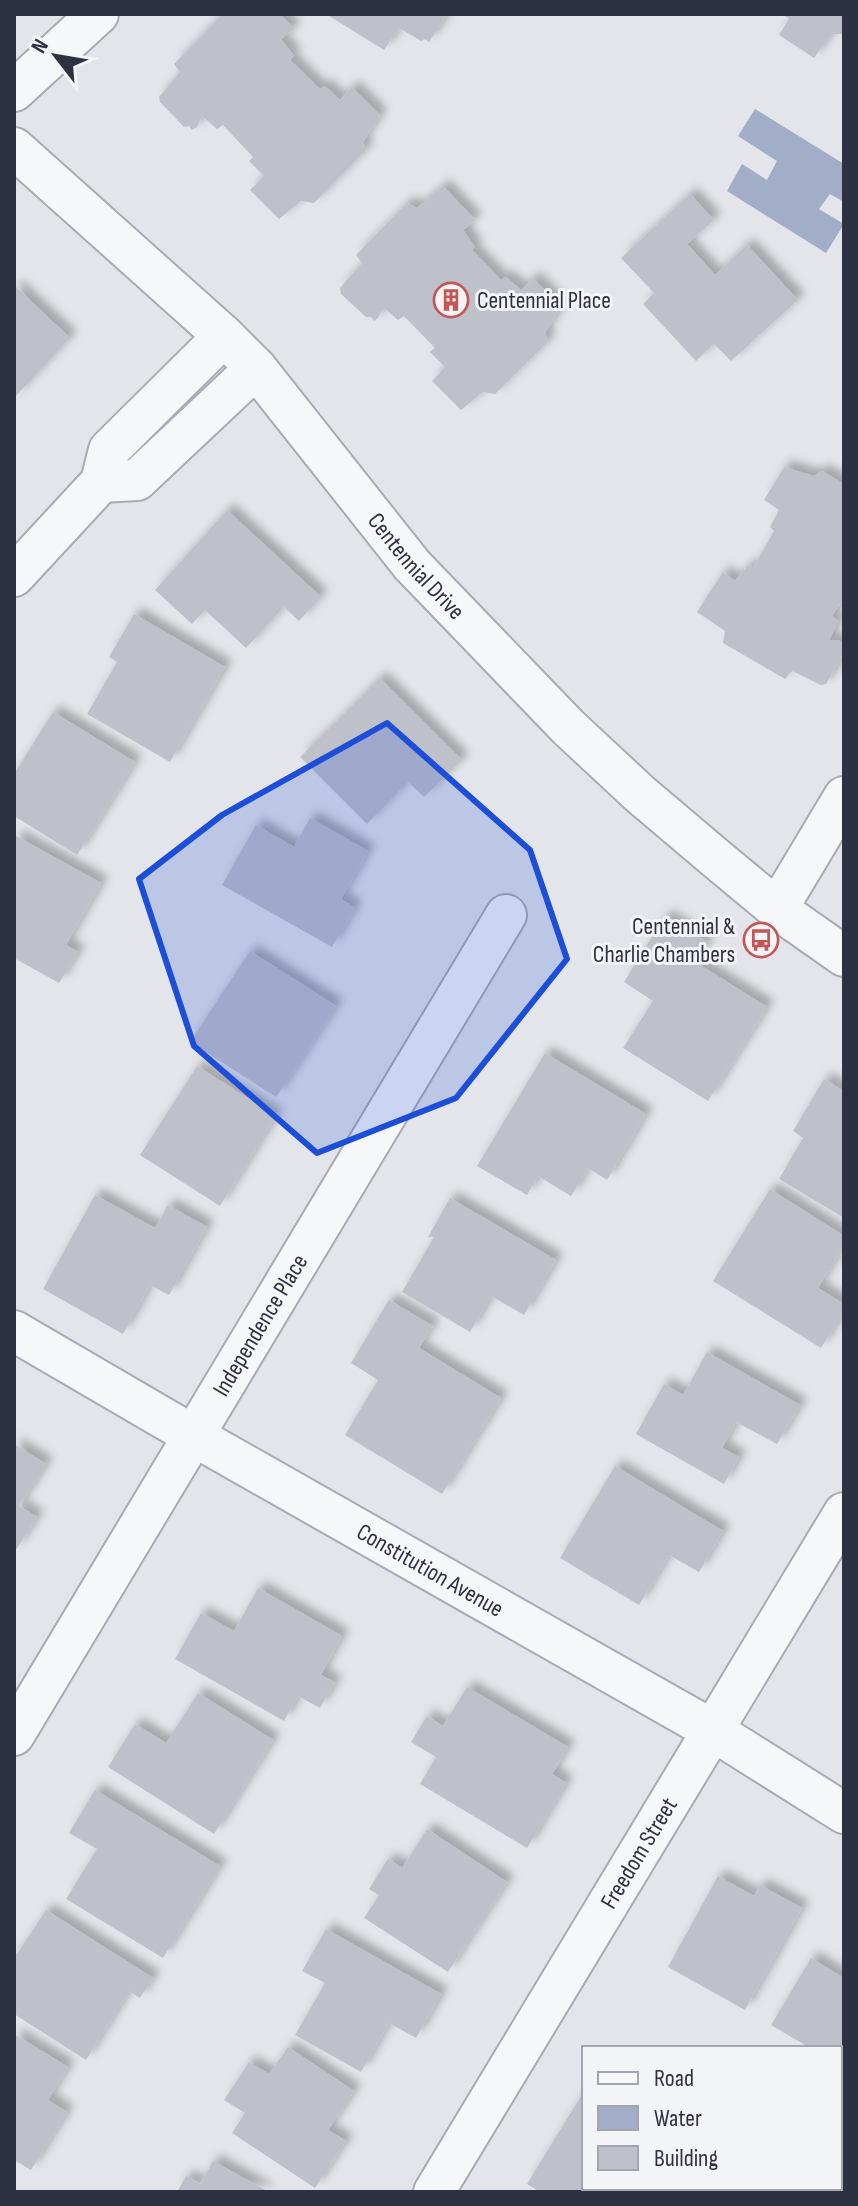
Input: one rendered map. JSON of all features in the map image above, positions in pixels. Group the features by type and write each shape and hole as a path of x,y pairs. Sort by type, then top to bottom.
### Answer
{"street":[{"path":"14,91 98,14"},
{"name":"Centennial Drive","path":"14,148 256,368 412,565 568,727 640,794 777,909 844,956"},
{"path":"14,576 101,482 109,450 224,336"},
{"path":"101,482 137,480 256,368"},
{"path":"777,909 844,797"},
{"name":"Independence Place","path":"14,1735 506,915"},
{"name":"Constitution Avenue","path":"14,1331 712,1730 844,1813"},
{"name":"Freedom Street","path":"434,2192 844,1513"}],"highlighted area":[{"path":"387,723 530,850 567,959 456,1098 317,1153 194,1046 139,879 222,815"}],"water":[{"path":"755,109 844,164 844,202 830,194 819,209 844,224 826,253 727,191 742,164 767,180 777,161 738,136"}],"building":[{"path":"223,14 236,17 239,14 280,14 294,29 281,39 294,56 290,60 320,89 325,86 340,100 352,87 380,115 363,142 366,150 314,203 301,201 279,219 250,190 264,176 249,161 253,157 223,125 217,129 202,116 192,130 189,126 184,127 160,102 159,97 180,72 174,64"},
{"path":"326,14 447,14 429,42 425,39 421,41 399,28 384,50"},
{"path":"782,14 844,14 844,34 831,34 814,58 779,35 789,19"},
{"name":"Centennial Place","path":"443,186 475,220 463,230 475,247 472,250 501,280 506,277 521,290 533,278 561,306 545,333 548,342 495,394 483,392 461,410 432,381 445,367 430,352 435,348 404,316 398,320 383,307 374,321 341,294 340,288 362,263 356,255 407,203 417,208"},
{"path":"690,194 714,220 687,244 715,275 747,245 798,300 731,361 714,344 696,361 643,304 654,293 621,258"},
{"path":"14,285 70,338 14,398"},
{"path":"784,467 814,476 822,471 844,484 844,598 832,616 838,621 829,640 844,644 843,654 826,684 821,685 792,671 785,679 723,643 725,631 697,612 723,572 735,581 748,565 753,568 774,531 770,527 779,510 764,500"},
{"path":"227,510 321,597 299,621 284,607 246,648 205,610 192,624 155,590"},
{"path":"134,614 225,667 170,762 87,714 117,662 109,657"},
{"path":"380,678 462,760 424,797 408,782 367,824 300,757"},
{"path":"53,712 135,762 77,855 14,816 14,774"},
{"path":"310,818 368,851 341,899 355,908 332,947 222,885 256,825 294,847"},
{"path":"16,836 101,883 66,945 78,952 59,983 14,958"},
{"path":"665,916 707,942 695,962 767,1007 708,1101 623,1048 653,1001 624,982"},
{"path":"250,951 336,1006 276,1097 190,1042"},
{"path":"545,1053 646,1114 607,1180 588,1168 571,1196 538,1176 527,1195 477,1166"},
{"path":"197,1066 276,1116 220,1206 140,1155"},
{"path":"824,1079 844,1091 844,1218 779,1179 803,1138 793,1131"},
{"path":"770,1189 844,1236 844,1245 818,1288 844,1304 844,1311 821,1348 713,1281"},
{"path":"95,1195 155,1228 168,1205 207,1227 169,1295 150,1285 123,1334 43,1289"},
{"path":"450,1198 556,1260 524,1315 491,1296 470,1332 402,1292 434,1237 428,1237"},
{"path":"389,1300 433,1326 419,1348 501,1398 442,1494 345,1435 378,1380 351,1363"},
{"path":"707,1352 800,1405 777,1444 736,1422 722,1448 739,1457 724,1484 636,1434 664,1384 683,1395"},
{"path":"14,1444 46,1464 19,1506 37,1517 14,1553"},
{"path":"615,1466 723,1531 699,1572 669,1555 639,1605 560,1558"},
{"path":"258,1588 342,1636 321,1675 335,1682 320,1708 298,1696 284,1721 175,1659 201,1613 234,1631"},
{"path":"467,1687 568,1747 552,1774 566,1783 527,1848 420,1784 436,1757 411,1742 427,1716 443,1726"},
{"path":"198,1693 273,1740 214,1834 108,1767 135,1724 166,1743"},
{"path":"95,1790 220,1866 163,1958 66,1899 97,1849 69,1833"},
{"path":"427,1829 507,1882 448,1972 364,1918 379,1895 369,1889 388,1859 402,1868"},
{"path":"718,1876 754,1896 760,1885 802,1908 745,2010 668,1967"},
{"path":"46,1910 153,1978 140,1998 129,1991 86,2060 14,2014 14,1952 17,1954"},
{"path":"326,1929 441,1994 416,2038 389,2023 361,2072 295,2035 325,1983 302,1971"},
{"path":"811,1958 844,1978 844,2068 842,2046 807,2046 771,2025"},
{"path":"14,2034 68,2067 48,2100 67,2112 31,2170 14,2160"},
{"path":"288,2047 354,2091 328,2130 346,2141 315,2188 232,2133 245,2113 224,2100 249,2062 269,2074"},
{"path":"582,2094 582,2190 632,2190 540,2192 527,2184"},
{"path":"213,2161 269,2192 177,2192 186,2176 200,2184"},
{"path":"802,2190 805,2192 685,2192"}],"place":[{"name":"Centennial Place","path":"451,300"},
{"name":"Centennial & Charlie Chambers","path":"761,940"}]}
